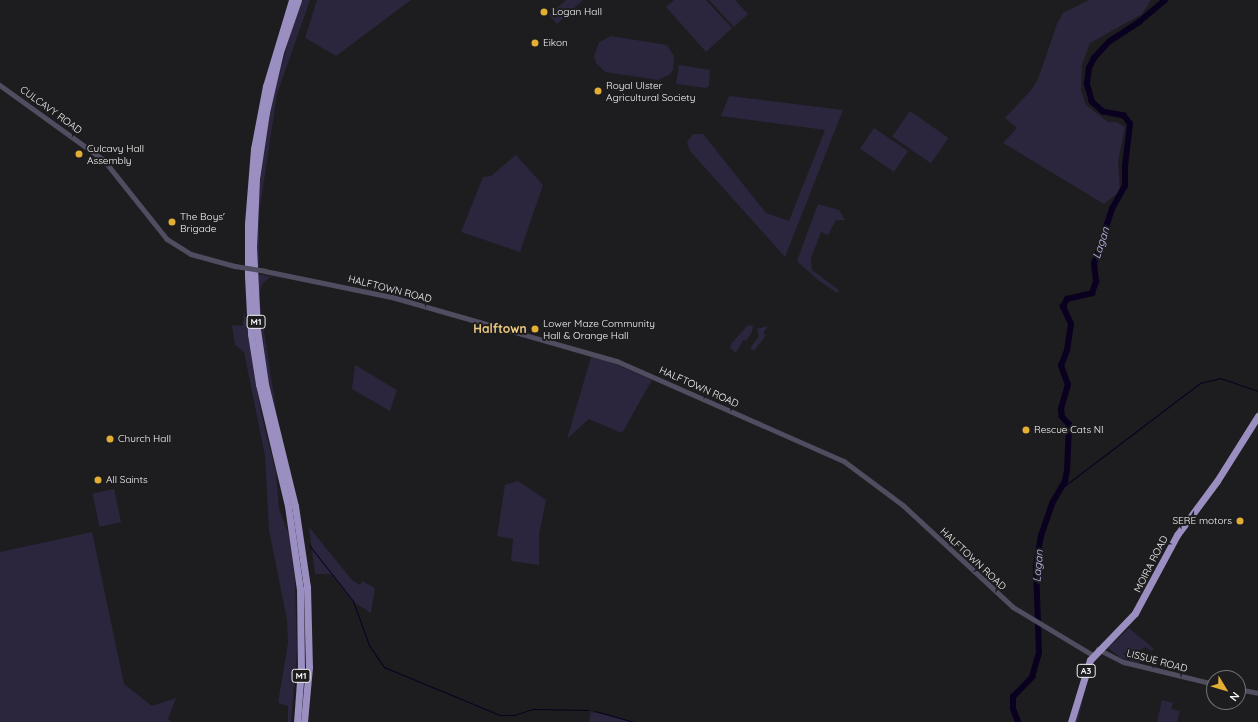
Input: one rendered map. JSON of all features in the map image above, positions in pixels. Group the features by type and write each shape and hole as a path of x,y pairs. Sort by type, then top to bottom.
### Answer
{"highway":[{"name":"M1","path":"292,0 266,86 256,137 248,224 248,276 251,334 258,384 288,506 300,589 301,668 297,722"},
{"name":"M1","path":"298,0 280,52 266,112 256,179 253,247 257,329 265,384 291,484 306,579 309,644 304,722"},
{"name":"MOIRA ROAD","path":"1072,722 1084,676 1096,652 1135,613 1155,580 1177,535 1217,481 1258,416"}],"street":[{"name":"CULCAVY ROAD","path":"0,85 104,160 124,184 159,232 170,241 199,257 235,266"},
{"name":"HALFTOWN ROAD","path":"235,266 374,293 617,361 834,456 852,466 887,492 1002,598 1028,618 1045,628 1096,652"},
{"name":"LISSUE ROAD","path":"1096,652 1124,662 1206,682"},
{"path":"1246,691 1258,693"}],"shaded area":[{"path":"303,0 310,0 277,94 259,214 259,267 256,267 257,211 267,122 291,30"},
{"path":"317,0 411,0 336,56 305,38"},
{"path":"566,0 583,0 557,24 549,15"},
{"path":"674,0 706,0 732,28 706,52 666,7"},
{"path":"709,0 735,0 748,14 734,27"},
{"path":"1089,0 1151,0 1142,14 1090,43 1082,64 1081,91 1086,105 1108,122 1116,122 1125,127 1118,162 1120,191 1104,204 1003,143 1017,128 1005,118 1032,89 1038,79 1057,24 1063,13"},
{"path":"611,36 667,45 674,56 673,70 669,75 658,80 605,72 596,63 594,56 599,42"},
{"path":"679,65 710,70 709,86 706,88 676,84"},
{"path":"729,96 843,110 785,257 690,151 687,142 693,134 703,134 766,213 789,221 825,130 721,116"},
{"path":"910,111 949,138 931,163 892,136"},
{"path":"874,128 908,151 894,172 860,149"},
{"path":"516,155 543,185 520,252 461,232 483,177 491,176"},
{"path":"818,204 839,210 845,220 836,220 828,235 821,232 811,258 812,270 839,290 837,293 818,280 797,261"},
{"path":"256,274 288,279 270,277 262,284 259,297 277,416 267,375"},
{"path":"244,310 261,413 276,472 279,509 289,535 295,581 297,650 291,722 288,722 288,706 278,703 288,643 287,620 269,530 265,456 244,352 235,345 232,325 243,326"},
{"path":"748,325 753,326 752,332 746,341 743,340 736,353 730,348 731,344"},
{"path":"768,326 763,333 766,335 754,351 750,348 759,336 757,329"},
{"path":"591,357 608,361 652,380 622,433 589,419 567,439"},
{"path":"355,365 397,390 390,411 352,389"},
{"path":"518,481 546,500 539,535 539,565 511,561 513,539 497,536 505,485"},
{"path":"114,489 121,522 100,527 92,494"},
{"path":"309,527 352,580 360,585 362,581 375,588 371,613 352,601 331,574 315,574"},
{"path":"92,532 124,684 152,706 176,698 168,719 172,722 0,722 0,552"},
{"path":"1129,628 1154,649 1151,651 1145,647 1136,653 1140,663 1121,658 1108,648"},
{"path":"1088,676 1078,722 1075,722 1080,703"},
{"path":"1162,700 1173,703 1171,709 1180,711 1177,722 1157,722"},
{"path":"591,712 604,714 632,722 589,722"}],"waterway":[{"name":"Lagan","path":"1018,722 1013,709 1013,697 1032,677 1039,653 1036,567 1041,536 1053,502 1065,481 1067,471 1069,425 1062,417 1061,409 1068,385 1061,366 1067,350 1071,324 1063,307 1067,299 1092,293 1096,282 1094,264 1112,209 1125,186 1125,166 1130,124 1124,116 1103,112 1092,102 1087,84 1089,68 1094,58 1110,41 1139,22 1165,0"},
{"path":"1063,487 1200,383 1220,378 1258,391"},
{"path":"309,545 353,601 369,645 384,667 500,715 514,715 532,709 588,710"},
{"path":"595,711 634,722"}],"place":[{"name":"Logan Hall","path":"544,12"},
{"name":"Eikon","path":"535,43"},
{"name":"Royal Ulster Agricultural Society","path":"598,91"},
{"name":"Culcavy Hall Assembly","path":"79,154"},
{"name":"The Boys' Brigade","path":"172,222"},
{"name":"Lower Maze Community Hall & Orange Hall","path":"535,329"},
{"name":"Rescue Cats NI","path":"1026,430"},
{"name":"Church Hall","path":"110,439"},
{"name":"All Saints","path":"98,480"},
{"name":"SERE motors","path":"1240,521"}],"district":[{"name":"Halftown","path":"500,329"}]}
